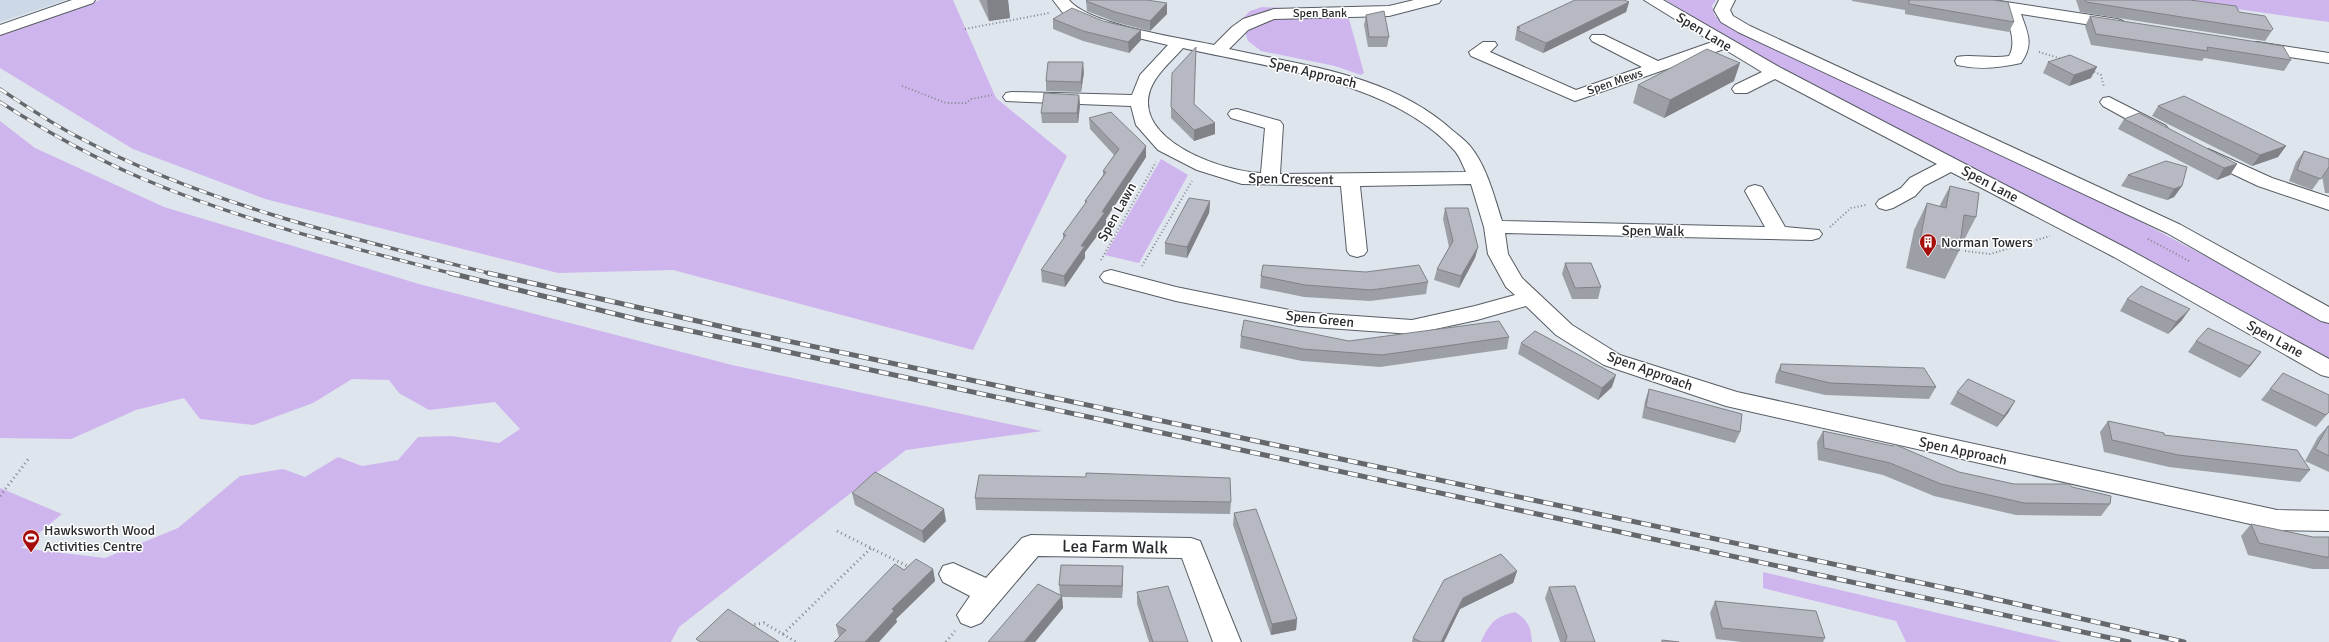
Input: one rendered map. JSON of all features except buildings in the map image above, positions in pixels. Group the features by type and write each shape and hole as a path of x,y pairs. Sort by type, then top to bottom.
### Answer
{"street":[{"path":"0,30 87,0"},
{"name":"Spen Bank","path":"1219,50 1242,25 1268,15 1389,11 1433,0"},
{"name":"Spen Lane","path":"1652,0 1723,44 1774,72 2076,229 2329,368"},
{"name":"Spen Lane","path":"1727,0 1722,10 1727,19 1744,29 2174,229 2329,316"},
{"path":"1964,0 2136,27"},
{"name":"Spen Approach","path":"1065,5 1110,27 1219,50 1352,81 1399,101 1434,124 1463,149 1479,178 1494,227 1498,254 1514,282 1564,330 1612,360 1734,400 2277,520 2329,521"},
{"path":"1963,61 1981,64 2000,63 2015,60 2021,47 2011,8"},
{"path":"1598,38 1656,67"},
{"path":"1012,97 1139,101 1146,78 1180,42"},
{"name":"Spen Mews","path":"1489,45 1477,52 1575,96 1723,44"},
{"path":"2243,44 2329,58"},
{"path":"1741,89 1774,72"},
{"name":"Spen Crescent","path":"1139,101 1145,125 1165,146 1202,165 1242,178 1350,180 1479,178"},
{"path":"2109,102 2184,142 2265,182 2329,204"},
{"path":"1237,114 1274,125 1270,179"},
{"path":"1886,204 1908,192 1917,182 1952,164"},
{"path":"1350,180 1357,251"},
{"path":"1755,191 1778,233"},
{"name":"Spen Walk","path":"1494,227 1812,234"},
{"name":"Spen Green","path":"1111,277 1204,301 1299,319 1412,327 1477,313 1529,298"},
{"name":"Lea Farm Walk","path":"970,615 1031,545 1191,548 1227,642"},
{"path":"953,574 989,593"}],"path":[{"path":"966,29 1065,5"},
{"path":"2021,47 2069,61"},
{"path":"2088,69 2101,75 2109,102"},
{"path":"902,86 940,99 946,103 966,103 971,99 1006,93 1012,97"},
{"name":"Spen Lawn","path":"1111,277 1094,272 1165,146"},
{"path":"1132,283 1202,165"},
{"path":"1812,234 1826,230 1851,208 1886,204"},
{"path":"1965,250 1990,254 2076,229"},
{"path":"0,496 30,456"},
{"path":"837,531 911,568"},
{"path":"783,634 871,548"},
{"path":"748,625 764,623 796,642"}],"shaded area":[{"path":"0,0 66,0 0,22"},
{"path":"100,0 953,0 996,98 1067,156 973,350 673,270 558,273 265,199 133,149 0,68 0,35"},
{"path":"1666,0 1716,0 1712,6 1715,16 1729,27 2113,207 2329,322 2329,360 2068,217 1753,54"},
{"path":"2174,0 2329,0 2329,22"},
{"path":"1262,7 1286,8 1260,13 1241,20 1250,11"},
{"path":"1300,16 1349,19 1364,73 1361,75 1335,66 1261,51 1248,41 1245,32 1265,20"},
{"path":"0,121 35,148 164,207 419,284 732,365 1042,431 906,450 679,627 671,642 0,642 0,488 62,514 21,548 105,558 178,528 240,476 283,469 305,477 338,457 362,466 398,460 418,437 451,436 499,443 520,429 495,402 429,410 399,393 389,380 352,379 313,403 253,425 200,419 184,398 136,410 71,439 0,438"},
{"path":"1161,159 1188,175 1139,263 1105,255"},
{"path":"1763,572 2062,642 1906,642 1896,621 1763,588"},
{"path":"1515,612 1528,624 1532,642 1481,642 1490,625 1502,616"}],"railway":[{"path":"0,89 39,115 70,133 127,161 177,182 282,218 388,248 488,273"},
{"path":"0,102 51,133 87,152 123,170 179,193 217,207 296,232 452,274"},
{"path":"488,273 741,331 1964,592 2184,642"},
{"path":"488,273 492,274"},
{"path":"452,274 640,320 2129,642"}],"place":[{"name":"Norman Towers","path":"1928,257"},
{"name":"Hawksworth Wood Activities Centre","path":"31,553"}]}
